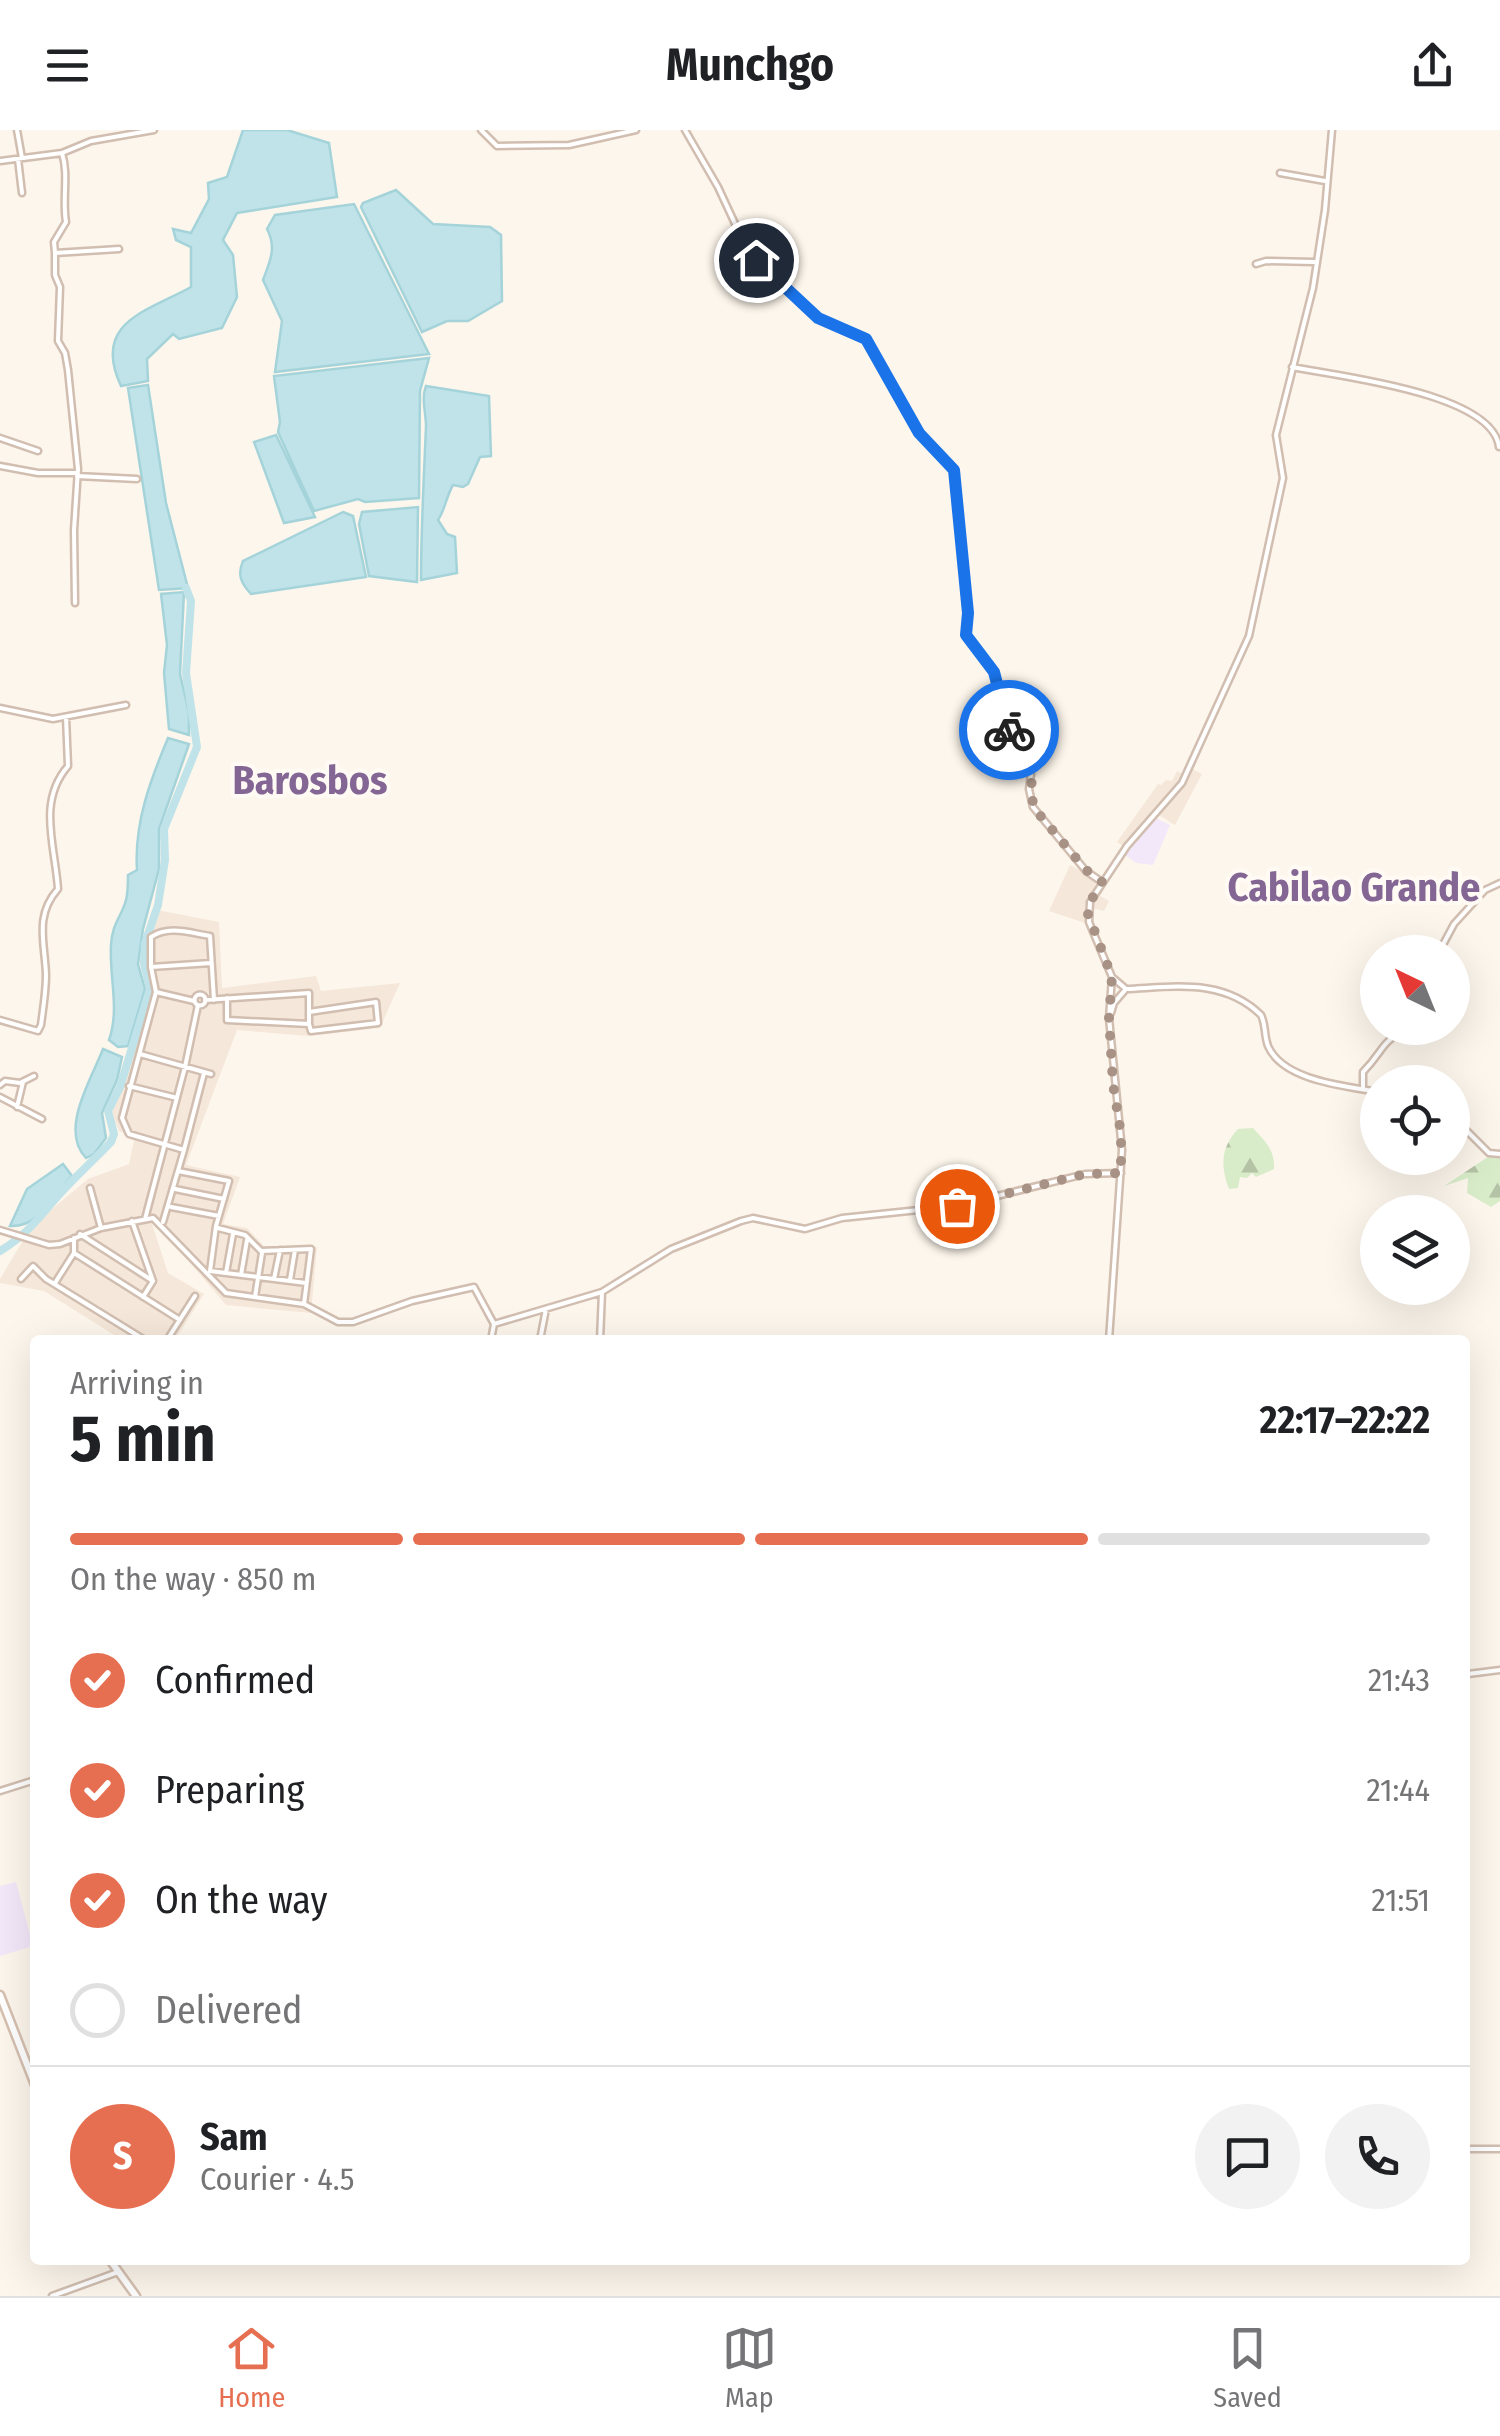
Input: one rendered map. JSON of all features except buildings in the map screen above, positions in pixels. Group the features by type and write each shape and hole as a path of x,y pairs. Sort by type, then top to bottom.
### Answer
{"main road":[{"path":"1,1999 30,2072"},
{"path":"113,2265 136,2296"}],"street":[{"path":"18,130 22,193"},
{"path":"0,160 62,152 91,141 154,130"},
{"path":"481,130 496,146 569,145 636,130"},
{"path":"695,130 686,132 756,260 818,318 866,339 919,433 954,470 968,613 966,635 997,680 1004,719 1031,774 1033,807 1086,870 1102,882"},
{"path":"1109,1335 1121,1134 1109,1018 1112,977 1088,914 1090,902 1149,818 1182,782 1244,651 1283,478 1276,435 1313,288 1314,262 1326,210 1332,130"},
{"path":"62,152 66,167 66,222 54,242 55,275 60,287 58,342 68,370 78,474 75,603"},
{"path":"1280,173 1327,181"},
{"path":"56,253 119,249"},
{"path":"1256,264 1314,262"},
{"path":"1292,367 1405,386 1426,394 1485,422 1498,434 1499,447"},
{"path":"0,438 38,451"},
{"path":"0,466 38,473 136,479"},
{"path":"0,708 40,718 126,705"},
{"path":"0,1020 38,1032 41,1025 46,970 41,949 43,918 47,903 58,888 49,808 56,780 68,766 66,717"},
{"path":"1448,935 1485,890 1500,883"},
{"path":"184,1150 129,1134 122,1118 156,992 151,936 170,929 210,936 214,1000"},
{"path":"152,967 210,963"},
{"path":"1112,977 1126,990"},
{"path":"1109,1018 1114,1003 1126,990 1177,986 1224,990 1261,1015 1270,1049 1284,1062 1326,1084 1360,1089"},
{"path":"156,992 196,1003 309,994 309,1012 309,1024 311,1031 378,1023 376,1002 309,1012"},
{"path":"227,998 227,1020 309,1024"},
{"path":"145,1218 186,1067 196,1003"},
{"path":"140,1054 211,1074"},
{"path":"162,1224 204,1072"},
{"path":"0,1084 34,1076"},
{"path":"17,1107 24,1081"},
{"path":"129,1086 177,1098"},
{"path":"0,1096 42,1120"},
{"path":"1470,1134 1489,1153 1500,1154"},
{"path":"178,1170 228,1181 210,1272 306,1283"},
{"path":"494,1324 602,1292 671,1248 753,1218 804,1229 842,1218 957,1206 1096,1172 1121,1173"},
{"path":"90,1188 100,1228"},
{"path":"173,1188 224,1199"},
{"path":"171,1207 219,1216"},
{"path":"0,1230 49,1245 100,1228 153,1218 226,1293 304,1304 338,1322 352,1322 412,1301 474,1288 494,1324 492,1335"},
{"path":"132,1221 154,1281"},
{"path":"216,1228 247,1238 262,1251 311,1250 304,1304"},
{"path":"226,1274 233,1232"},
{"path":"77,1235 154,1281"},
{"path":"55,1283 74,1253 77,1235"},
{"path":"241,1275 247,1238"},
{"path":"274,1279 280,1250"},
{"path":"290,1281 295,1250"},
{"path":"255,1298 262,1251"},
{"path":"74,1253 180,1320"},
{"path":"21,1280 32,1266 136,1335"},
{"path":"143,1297 154,1281"},
{"path":"600,1335 602,1292"},
{"path":"170,1335 195,1296"},
{"path":"541,1335 546,1308"},
{"path":"1470,1674 1500,1670"},
{"path":"0,1790 30,1781"},
{"path":"1470,2149 1500,2149"},
{"path":"52,2296 118,2272"}],"shaded area":[{"path":"1188,767 1202,774 1175,825 1152,811 1124,847 1117,842 1158,784 1172,781 1177,771 1184,774"},
{"path":"1152,816 1170,825 1153,865 1136,863 1124,854"},
{"path":"1070,865 1103,882 1097,894 1109,901 1104,911 1091,908 1091,920 1085,923 1049,911"},
{"path":"157,910 219,922 222,988 316,976 321,991 400,983 380,1028 309,1036 237,1030 186,1165 240,1177 223,1224 247,1228 264,1246 317,1247 311,1313 226,1305 157,1224 152,1224 168,1273 204,1294 178,1335 114,1335 44,1291 0,1283 22,1242 52,1209 88,1179 129,1164 135,1136 119,1131 111,1113 151,998 146,965"},
{"path":"16,1882 30,1947 0,1956 0,1886"}],"green space":[{"path":"1253,1128 1271,1151 1274,1169 1256,1177 1252,1173 1247,1178 1240,1177 1238,1188 1229,1189 1223,1165 1225,1150 1238,1129"},
{"path":"1500,1149 1500,1201 1491,1207 1467,1193 1468,1178 1444,1186 1461,1175 1470,1175 1470,1169"}],"water":[{"path":"243,130 287,130 329,143 337,197 237,213 223,240 233,255 237,297 222,328 179,339 173,334 147,359 148,381 121,386 113,347 119,333 142,312 191,287 191,247 176,240 173,229 191,233 209,199 208,183 227,177"},
{"path":"396,190 433,224 490,227 501,235 502,301 468,321 447,321 422,332 361,207"},
{"path":"354,204 429,354 275,372 282,321 263,280 272,248 267,229 275,215"},
{"path":"429,358 420,391 419,498 365,502 358,499 314,511 278,432 274,376"},
{"path":"148,385 166,503 188,588 159,590 128,388"},
{"path":"426,386 489,396 491,456 480,457 468,484 453,485 438,520 447,534 455,537 457,573 421,580 424,395"},
{"path":"276,435 315,517 284,523 254,442"},
{"path":"418,507 417,582 369,576 359,524 362,512"},
{"path":"343,512 353,516 366,577 251,594 240,575 243,561"},
{"path":"184,592 180,674 189,713 189,735 169,729 161,594"},
{"path":"168,738 189,744 159,829 159,869 138,964 145,989 128,1046 118,1047 109,1040 114,1017 112,937 126,900 128,875 137,870 141,819"},
{"path":"103,1049 122,1057 117,1080 102,1113 106,1138 86,1158 78,1147 76,1119"},
{"path":"63,1164 72,1176 45,1209 29,1222 10,1226 27,1189"}],"waterway":[{"path":"0,1251 34,1224 111,1142 114,1134 108,1111 120,1087 150,989 144,963 145,943 158,905 165,860 164,829 197,747 186,673 191,601 186,588"}],"way so far":[{"path":"957,1206 1085,1174 1121,1173 1121,1134 1109,1018 1112,977 1088,914 1102,882 1086,870 1033,807 1031,774 1009,730"}],"district":[{"name":"Barosbos","path":"310,780"},
{"name":"Cabilao Grande","path":"1354,887"}],"route":[{"path":"756,260 818,318 866,339 919,433 954,470 968,613 966,635 994,672 1009,730"}]}
